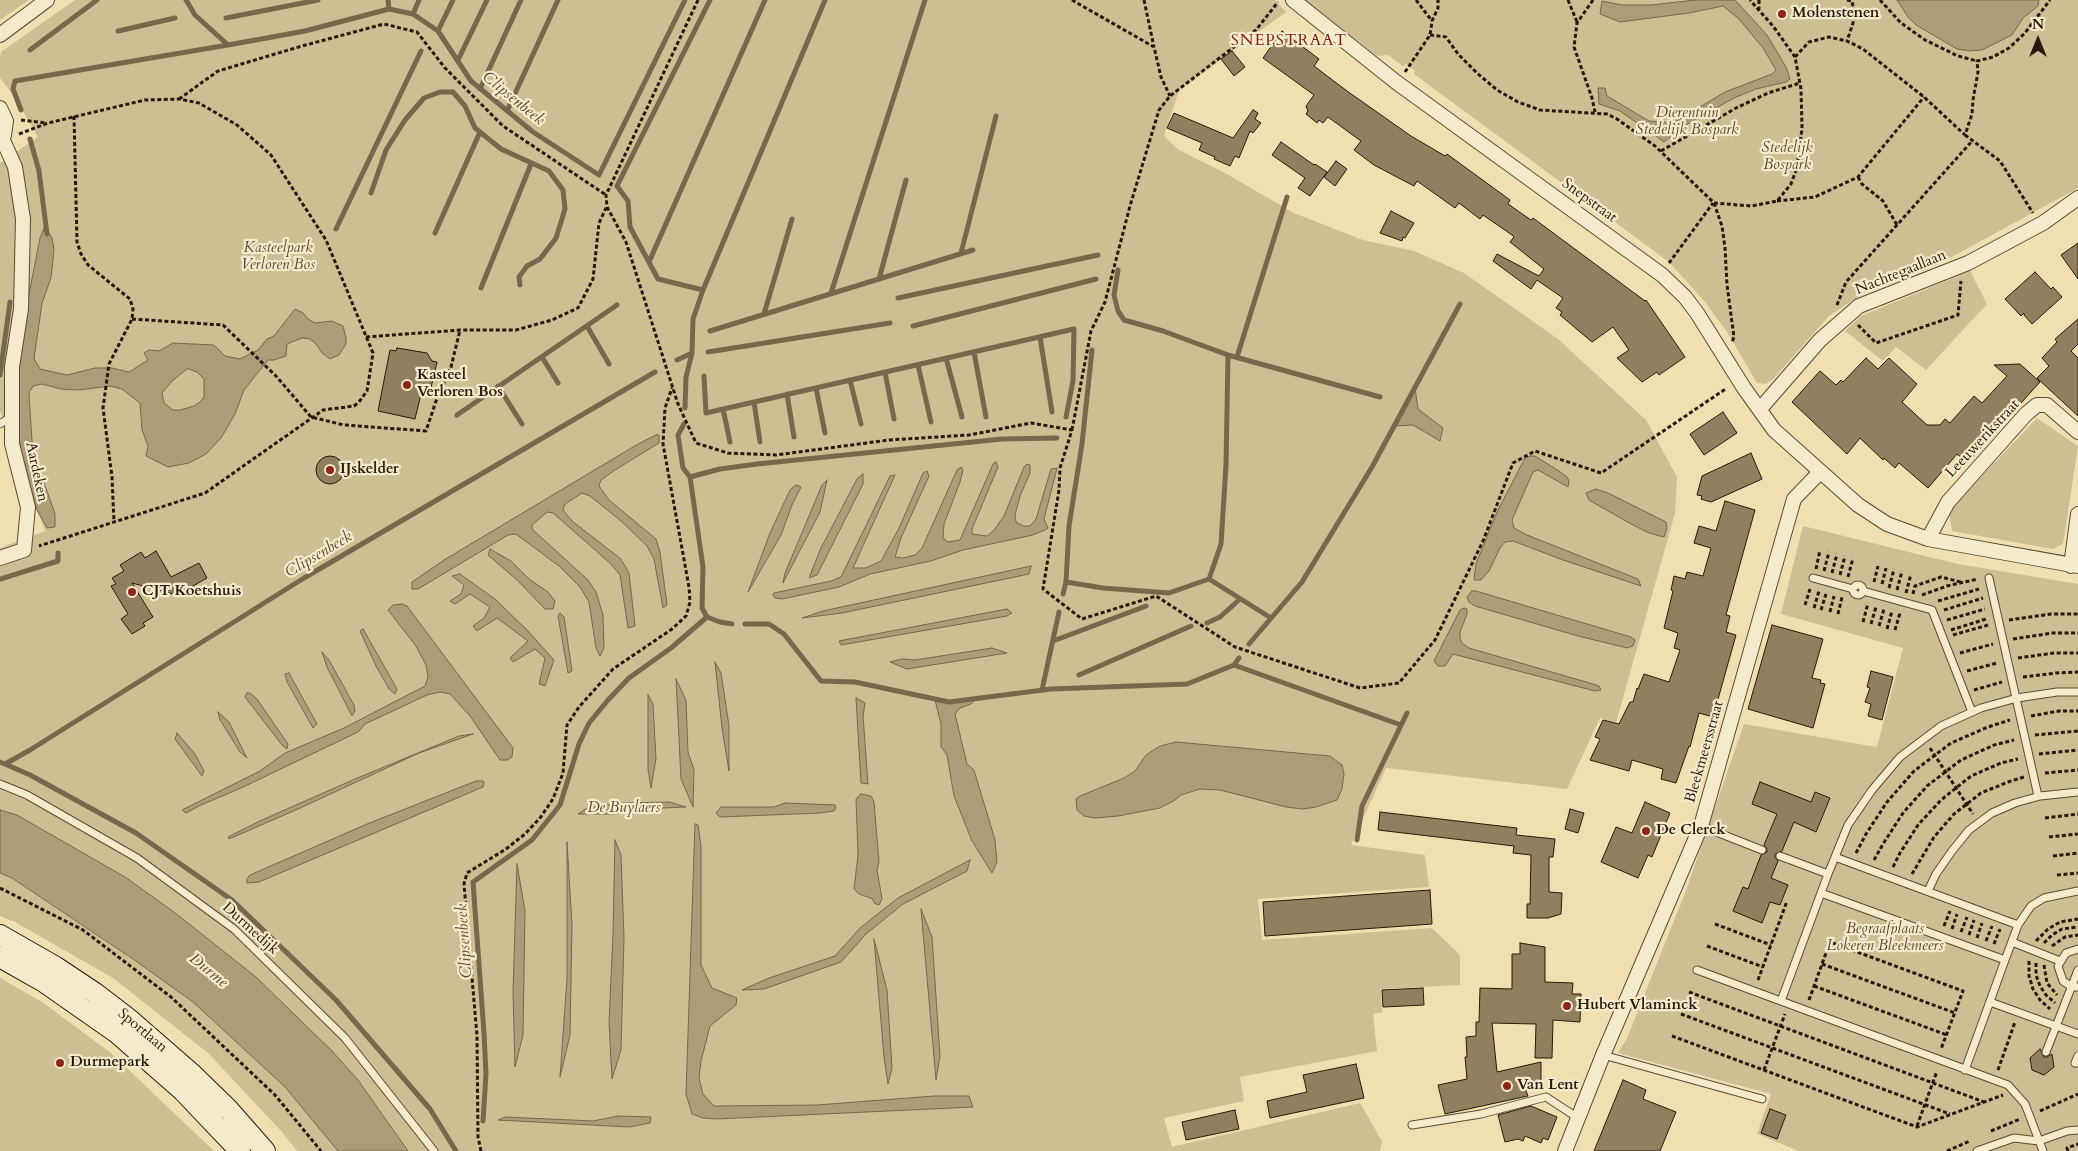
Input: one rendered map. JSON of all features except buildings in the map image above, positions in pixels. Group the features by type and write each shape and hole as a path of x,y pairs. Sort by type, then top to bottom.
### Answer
{"main road":[{"name":"Sportlaan","path":"0,935 56,967 129,1019 191,1073 235,1117 265,1151"},
{"name":"Sportlaan","path":"0,957 44,982 117,1033 183,1091 240,1151"}],"street":[{"path":"0,35 47,0"},
{"name":"Snepstraat","path":"1293,0 1396,82 1662,275 1697,313 1744,388 1774,430 1820,472"},
{"path":"0,108 6,121 1,140"},
{"name":"Aardeken","path":"1,140 15,167 23,219 21,309 6,420 28,507 24,550"},
{"name":"Nachtegaallaan","path":"1760,409 1820,340 1847,314 1859,306 1962,266 2040,224 2078,198"},
{"name":"Leeuwerikstraat","path":"1928,539 1948,502 2026,414 2037,405 2047,405 2078,432"},
{"path":"1820,472 1858,505 1887,524 1928,539 2074,566 2078,514"},
{"name":"Bleekmeersstraat","path":"1565,1151 1603,1055 1701,826 1794,499 1820,472"},
{"path":"0,558 24,550"}],"lane":[{"path":"1813,578 1853,588 1853,592 1856,595 1861,594 1863,591 1932,610 1972,712"},
{"path":"1989,578 2022,717 2038,796"},
{"path":"1781,1001 1848,824 1872,790 1900,757 1941,726 1972,712 2017,698 2057,692 2078,692"},
{"name":"Durmedijk","path":"0,784 27,795 137,858 234,929 345,1038 434,1151"},
{"path":"1928,891 1936,874 1969,830 1992,813 2038,796 2078,792"},
{"path":"1701,826 1762,850"},
{"path":"1780,856 1828,874"},
{"path":"1834,857 2018,924"},
{"path":"1965,1070 2018,924 2032,906 2044,898 2078,891"},
{"path":"1821,893 2005,960"},
{"path":"2012,942 2060,961"},
{"path":"2075,987 2060,976 2058,966 2066,953 2078,949"},
{"path":"1697,970 2008,1085 2024,1104 2043,1151"},
{"path":"2046,1052 2075,987 2078,970"},
{"path":"1990,1002 2078,1034"},
{"path":"1603,1055 1762,1099"},
{"path":"2078,1056 2076,1062 2078,1064"},
{"path":"1412,1125 1481,1114 1546,1097 1578,1118"},
{"path":"1980,1150 2014,1138 2039,1140 2067,1131 2078,1130"}],"path":[{"path":"366,337 460,330 516,330 552,320 578,308 593,279 599,223 606,207 606,194 698,0"},
{"path":"1072,0 1154,47"},
{"path":"1144,0 1161,76 1170,96"},
{"path":"1280,0 1256,30 1213,65 1170,96 1159,110 1130,206 1105,302 1091,331 1072,430 1060,468 1059,490 1043,589 1082,619 1156,596 1235,647 1360,688 1399,683 1435,640 1483,541 1513,463 1534,450 1602,473 1740,379"},
{"path":"1416,0 1432,21"},
{"path":"1396,82 1410,67 1430,35 1432,21 1438,8 1438,0"},
{"path":"1568,0 1577,23 1574,47 1595,112"},
{"path":"1577,23 1594,0"},
{"path":"1750,0 1760,10 1795,57 1800,84 1802,128 1798,168 1791,184 1776,201"},
{"path":"1759,0 1760,10"},
{"path":"1847,0 1852,2 1855,17 1847,41"},
{"path":"1880,0 1901,23 1925,40 1958,56 1977,61 1994,56 2009,48 2025,33 2050,0"},
{"path":"179,99 218,71 384,24 417,32 445,68 503,126 606,194"},
{"path":"1430,35 1446,37 1458,54 1477,73 1497,90 1518,102 1540,110 1595,112 1607,114 1617,119 1661,151 1714,203 1722,226 1734,337 1725,356"},
{"path":"1795,57 1809,42 1829,37 1847,41 1863,49 1924,97 1965,135 2000,161 2040,224"},
{"path":"1965,135 1972,114 1978,72 1977,61"},
{"path":"1661,151 1736,108 1768,93 1800,84"},
{"path":"1714,203 1751,206 1815,197 1858,177 1924,97"},
{"path":"1,140 74,116 145,100 179,99 199,103 237,125 271,155 326,240 373,352 367,391 354,406 323,410 205,492 24,550"},
{"path":"74,116 77,242 81,254 88,265 130,299 132,309 132,319 109,364 103,408 112,477 114,522"},
{"path":"1836,325 1835,311 1846,282 1973,140"},
{"path":"1858,177 1862,184 1883,201 1897,225"},
{"path":"1662,275 1669,262 1714,203"},
{"path":"606,207 626,242 678,404 696,443 728,453 776,455 889,440 970,435 1031,423 1072,430"},
{"path":"1847,314 1876,343 1958,314 1962,266"},
{"path":"132,319 222,325 266,367 311,417 344,425 426,431 436,401 451,367 460,330"},
{"path":"481,1151 478,1137 478,1036 464,884 468,873 506,849 525,834 540,818 553,799 562,773 566,725 579,707 613,669 672,629 686,616 690,602 689,587 663,444 666,408 673,387"},
{"path":"1962,582 1941,577 1915,586 1912,599 1962,582 1989,578"},
{"path":"1923,608 1944,599 1991,586"},
{"path":"1934,613 1994,596"},
{"path":"1938,624 1996,607"},
{"path":"1942,634 1998,617"},
{"path":"1852,863 1866,834 1887,802 1914,771 1951,743 1988,726 2022,717 2078,711"},
{"path":"1870,870 1883,844 1903,814 1927,786 1961,760 1994,745 2026,736 2060,731 2078,731"},
{"path":"1923,739 1980,822"},
{"path":"1889,877 1900,854 1918,825 1941,800 1971,776 2001,763 2030,756 2078,750"},
{"path":"2045,818 2078,814"},
{"path":"2049,837 2078,834"},
{"path":"2053,856 2078,853"},
{"path":"2057,875 2078,873"},
{"path":"0,888 83,930 171,997 275,1095 321,1151"},
{"path":"1754,991 1787,901"},
{"path":"1940,936 1953,901"},
{"path":"1948,940 1961,904"},
{"path":"1957,943 1970,907"},
{"path":"1965,946 1978,910"},
{"path":"1973,949 1986,913"},
{"path":"1982,952 1995,916"},
{"path":"1990,955 2004,919"},
{"path":"1715,924 1771,945"},
{"path":"1805,1010 1830,942 1963,991 1917,1127"},
{"path":"1707,946 1763,967"},
{"path":"1822,964 1955,1013"},
{"path":"1814,986 1947,1035"},
{"path":"1689,992 1985,1102"},
{"path":"1764,1070 1788,1004"},
{"path":"1995,1081 2018,1012"},
{"path":"1680,1014 1951,1114"},
{"path":"1672,1036 1917,1127 2008,1094 2008,1085"},
{"path":"1989,1132 2078,1094"},
{"path":"1947,1151 1973,1139"},
{"path":"2068,1151 2067,1148 2078,1144"}],"green space":[{"path":"0,0 29,0 0,20"},
{"path":"75,0 1275,0 1286,12 1179,90 1164,136 1179,150 1225,173 1294,213 1363,240 1414,251 1464,273 1558,339 1646,420 1677,477 1675,513 1616,723 1600,718 1567,789 1386,768 1351,845 1425,855 1429,887 1258,899 1262,940 1432,928 1460,955 1460,985 1381,989 1382,1012 1373,1014 1377,1051 1240,1077 1244,1101 1164,1118 1172,1147 1360,1103 1382,1141 1380,1151 408,1151 358,1080 332,1051 256,977 174,912 125,877 17,815 0,810 0,548 45,531 0,411 0,163 38,137 14,96 0,78 0,58 1,52"},
{"name":"Stedelijk Bospark","path":"1305,0 2078,0 2078,188 1937,265 1867,291 1829,316 1774,378 1766,384 1757,383 1727,332 1705,302 1669,262 1414,74 1415,71 1406,64 1403,66 1388,55 1377,56"},
{"path":"1970,271 1987,304 1926,370 1896,347 1883,361 1845,331 1861,316"},
{"path":"2037,418 2078,446 2063,544 2053,549 1952,531 1949,511"},
{"name":"Begraafplaats Lokeren Bleekmeers","path":"1803,526 1958,564 2078,584 2078,1151 1799,1151 1757,1134 1771,1094 1618,1053 1627,1038 1685,893 1744,724 1876,747 1878,743 1903,648 1781,614"},
{"path":"0,873 12,878 133,959 193,1002 285,1087 338,1151 297,1151 283,1133 208,1053 113,978 15,922 0,916"},
{"name":"Durmepark","path":"0,978 42,1002 111,1053 214,1151 0,1151"}],"water":[{"path":"1695,0 1735,0 1767,35 1786,67 1790,79 1786,82 1756,89 1734,98 1684,126 1664,142 1620,111 1599,104 1598,88 1605,88 1607,96 1649,121 1673,123 1725,92 1772,74 1776,70 1763,48 1739,19 1723,6 1689,13 1620,22 1600,14 1602,1 1622,5 1651,5"},
{"path":"1897,0 2039,0 2038,6 2023,18 2012,35 1982,50 1970,51 1957,49 1916,25 1908,17"},
{"path":"45,226 52,238 54,250 51,278 42,303 34,359 40,369 67,375 95,368 112,368 129,372 148,360 144,353 149,350 159,351 173,343 214,345 225,356 240,359 258,350 267,339 274,336 295,309 315,323 332,321 343,326 346,344 339,355 330,359 310,339 302,338 287,344 286,356 268,360 244,390 235,414 221,438 206,454 189,463 168,467 146,456 148,446 142,430 140,403 122,389 110,386 79,390 61,389 42,384 33,386 29,393 32,441 37,463 55,514 55,527 47,528 37,510 24,466 18,434 16,384 28,299 40,238","holes":["189,369 197,372 204,379 204,397 194,406 173,410 164,403 162,393 172,381"]},
{"path":"1415,388 1418,409 1443,428 1440,441 1413,425 1394,426"},
{"path":"656,435 659,435 659,443 601,480 599,486 609,500 656,539 660,552 667,605 663,608 654,559 647,546 621,521 590,496 582,493 565,504 563,510 572,521 621,559 629,573 635,626 628,628 620,575 611,564 553,513 547,512 532,525 532,529 588,580 596,592 603,615 604,648 600,656 596,648 589,602 580,587 559,566 516,534 508,535 418,589 412,589 412,582 444,560"},
{"path":"1535,456 1567,477 1569,481 1568,487 1538,470 1533,472 1512,520 1514,528 1527,535 1638,579 1641,586 1513,541 1505,542 1500,548 1489,571 1481,580 1474,580 1476,564 1497,512 1525,458"},
{"path":"996,462 998,467 972,529 972,534 987,536 994,530 1004,516 1024,467 1027,464 1030,465 1030,473 1020,496 1015,515 1016,522 1023,526 1030,526 1036,519 1051,469 1057,468 1044,519 1048,528 1033,535 963,550 931,561 870,574 839,587 782,599 775,598 773,595 774,593 831,581 841,577 890,476 895,475 853,568 866,568 881,561 899,528 923,473 927,471 929,476 901,538 895,557 903,558 915,555 922,548 957,470 961,467 963,470 960,482 944,524 943,538 948,542 960,540 993,464"},
{"path":"863,474 863,484 817,575 809,578 820,550 857,479"},
{"path":"827,480 820,512 783,583 785,573 822,485"},
{"path":"796,485 801,487 781,535 748,592 770,533 790,490"},
{"path":"1596,489 1666,522 1667,528 1664,537 1649,533 1589,500 1586,493"},
{"path":"490,549 511,561 529,579 548,592 555,601 553,609 545,609 517,580 488,555"},
{"path":"1031,566 1029,574 842,613 802,618 823,611"},
{"path":"460,574 495,599 554,660 545,686 539,684 545,658 535,649 513,662 510,658 528,641 497,618 477,631 473,626 484,618 490,607 470,594 455,604 450,601 461,594 464,585 452,576"},
{"path":"1472,591 1631,637 1635,640 1633,646 1627,648 1475,606 1469,602 1467,597"},
{"path":"402,604 407,606 513,748 512,757 507,760 500,760 470,716 450,694 440,692 427,695 365,724 358,732 241,788 186,813 182,810 260,771 285,753 344,728 425,686 428,677 426,665 416,646 388,610 393,605"},
{"path":"1007,609 1012,613 1007,616 841,645 839,641"},
{"path":"1467,609 1467,614 1460,632 1460,638 1462,643 1469,648 1593,684 1599,686 1601,690 1595,691 1453,654 1445,666 1438,666 1434,661 1460,610"},
{"path":"560,613 564,617 572,671 568,673 558,616"},
{"path":"363,629 397,689 395,694 389,689 376,666 360,631"},
{"path":"992,648 1007,653 907,669 890,662 902,659 915,660"},
{"path":"322,652 329,660 354,705 355,711 352,716 327,667"},
{"path":"715,662 721,673 729,726 729,771 722,728"},
{"path":"289,673 317,724 313,728 287,682 285,674"},
{"path":"676,679 686,700 688,752 694,770 693,807 681,779"},
{"path":"247,693 250,693 257,699 288,744 287,749 245,697"},
{"path":"648,695 653,704 656,759 651,788 648,769"},
{"path":"856,698 865,703 863,716 868,784 861,783"},
{"path":"976,699 971,704 960,708 955,714 967,764 974,770 995,840 997,862 992,873 972,841 954,796 947,755 941,747 941,724 935,700 949,702"},
{"path":"218,712 229,722 247,758 240,752 220,720"},
{"path":"177,733 195,754 204,771 202,776 175,739"},
{"path":"473,734 419,753 298,809 229,839 228,837 355,779 459,736"},
{"path":"1176,742 1330,756 1342,765 1344,774 1342,789 1337,800 1303,809 1286,807 1220,790 1200,789 1181,795 1160,808 1118,816 1095,818 1084,816 1077,810 1076,799 1080,796 1124,778 1135,771 1146,755 1160,746"},
{"path":"476,781 483,781 483,787 259,882 247,883 250,875 367,824"},
{"path":"861,794 871,796 874,802 879,862 877,870 882,899 879,905 874,903 873,899 859,894 854,889 858,855 856,799"},
{"path":"669,802 686,807 615,814 578,814 587,808 623,803"},
{"path":"785,803 835,805 836,808 834,811 820,813 720,817 716,813 721,807 774,807"},
{"name":"Durme","path":"0,810 17,815 125,877 174,912 256,977 332,1051 358,1080 408,1151 338,1151 285,1087 193,1002 133,959 12,878 0,873"},
{"path":"695,824 698,825 701,846 701,965 712,988 737,998 736,1005 710,1026 701,1061 699,1078 703,1094 714,1106 817,1105 934,1096 969,1096 973,1107 717,1119 703,1118 692,1114 686,1094"},
{"path":"615,840 621,855 624,937 621,1050 612,1079 609,1023"},
{"path":"567,842 572,925 570,1035 560,1077 567,979"},
{"path":"970,860 967,871 903,904 866,934 841,962 764,989 742,990 769,978 835,956 860,928 898,898"},
{"path":"517,864 525,911 523,1035 515,1067 513,992"},
{"path":"921,909 932,937 940,1056 936,1080"},
{"path":"874,939 887,990 892,1068 888,1084 884,1057"},
{"path":"618,1116 651,1117 650,1123 629,1127 498,1120 505,1117 593,1121"}],"waterway":[{"path":"30,50 97,0"},
{"name":"Clipsenbeek","path":"186,0 195,15 228,45 305,31 389,9 413,14 438,31 471,81 533,132 599,175 685,0"},
{"path":"226,18 318,0"},
{"path":"388,0 389,9"},
{"path":"413,14 419,0"},
{"path":"438,31 453,0"},
{"path":"458,60 487,0"},
{"path":"480,89 521,0"},
{"path":"507,111 558,0"},
{"name":"Clipsenbeek","path":"677,360 692,353 693,319 703,290 658,279 630,227 628,201 617,186 710,0"},
{"path":"649,262 765,0"},
{"path":"703,290 825,0"},
{"path":"831,293 925,0"},
{"path":"118,31 175,18"},
{"path":"21,110 13,89 15,81 228,45"},
{"path":"336,229 421,51"},
{"path":"371,193 386,150 405,120 424,98 440,92 453,92 465,106 475,128 501,149 549,171 563,190 565,209 556,238 540,259 527,266 519,277 520,285"},
{"path":"961,253 996,116"},
{"path":"435,233 480,132"},
{"path":"30,139 39,171 47,234"},
{"path":"481,288 531,164"},
{"path":"879,279 906,180"},
{"path":"1237,357 1287,197"},
{"path":"764,314 792,219"},
{"path":"710,331 973,250"},
{"path":"898,298 1098,255"},
{"path":"1118,270 1114,295 1118,311 1124,320 1163,331 1228,355"},
{"path":"913,326 1096,279"},
{"path":"0,375 10,302"},
{"path":"1249,644 1302,582 1372,467 1460,304"},
{"path":"457,415 617,305"},
{"path":"708,352 890,323"},
{"path":"587,326 609,364"},
{"path":"704,376 706,413 1074,329 1073,381 1066,417"},
{"path":"1040,337 1052,412"},
{"path":"1066,582 1069,526 1082,444 1092,350"},
{"path":"974,352 986,417"},
{"name":"Clipsenbeek","path":"685,408 686,377 692,353"},
{"path":"1063,594 1066,582 1103,588 1169,593 1209,579 1221,544 1226,465 1228,355 1380,397"},
{"path":"542,357 558,383"},
{"path":"946,358 962,417"},
{"path":"918,365 931,422"},
{"name":"Clipsenbeek","path":"0,762 5,764 30,750 304,578 655,372"},
{"path":"885,372 894,419"},
{"path":"850,380 861,424"},
{"path":"498,386 522,424"},
{"path":"816,388 825,433"},
{"path":"787,394 794,437"},
{"path":"754,402 760,442"},
{"path":"723,409 730,442"},
{"name":"Clipsenbeek","path":"684,424 678,435 683,468 690,477 703,567 702,608 707,617 732,624"},
{"path":"690,477 720,469 757,464 1002,439 1057,438"},
{"path":"0,579 58,561 58,553"},
{"path":"1209,579 1271,618"},
{"path":"1207,623 1220,617 1240,599"},
{"path":"1053,641 1146,606"},
{"path":"1042,690 1059,612"},
{"name":"Clipsenbeek","path":"483,1121 486,1074 473,882 532,840 560,805 579,744 589,723 608,700 629,678 671,648 707,617"},
{"path":"745,624 769,624 784,634 821,681 855,682 949,702 1051,689 1187,684 1234,665 1401,725"},
{"path":"1079,675 1191,626"},
{"path":"1234,665 1239,658"},
{"path":"1357,840 1362,806 1407,713"},
{"path":"5,764 30,775 136,833 232,900 336,1000 430,1109 456,1151"}],"place":[{"name":"Molenstenen","path":"1782,14"},
{"name":"Kasteel Verloren Bos","path":"407,385"},
{"name":"IJskelder","path":"330,470"},
{"name":"CJT Koetshuis","path":"132,592"},
{"name":"De Clerck","path":"1646,831"},
{"name":"Hubert Vlaminck","path":"1567,1006"},
{"name":"Durmepark","path":"60,1063"},
{"name":"Van Lent","path":"1507,1086"}],"district":[{"name":"SNEPSTRAAT","path":"1289,41"}],"park label":[{"name":"Dierentuin Stedelijk Bospark","path":"1687,122"},
{"name":"Kasteelpark Verloren Bos","path":"278,258"},
{"name":"De Buylaers","path":"624,809"}]}
